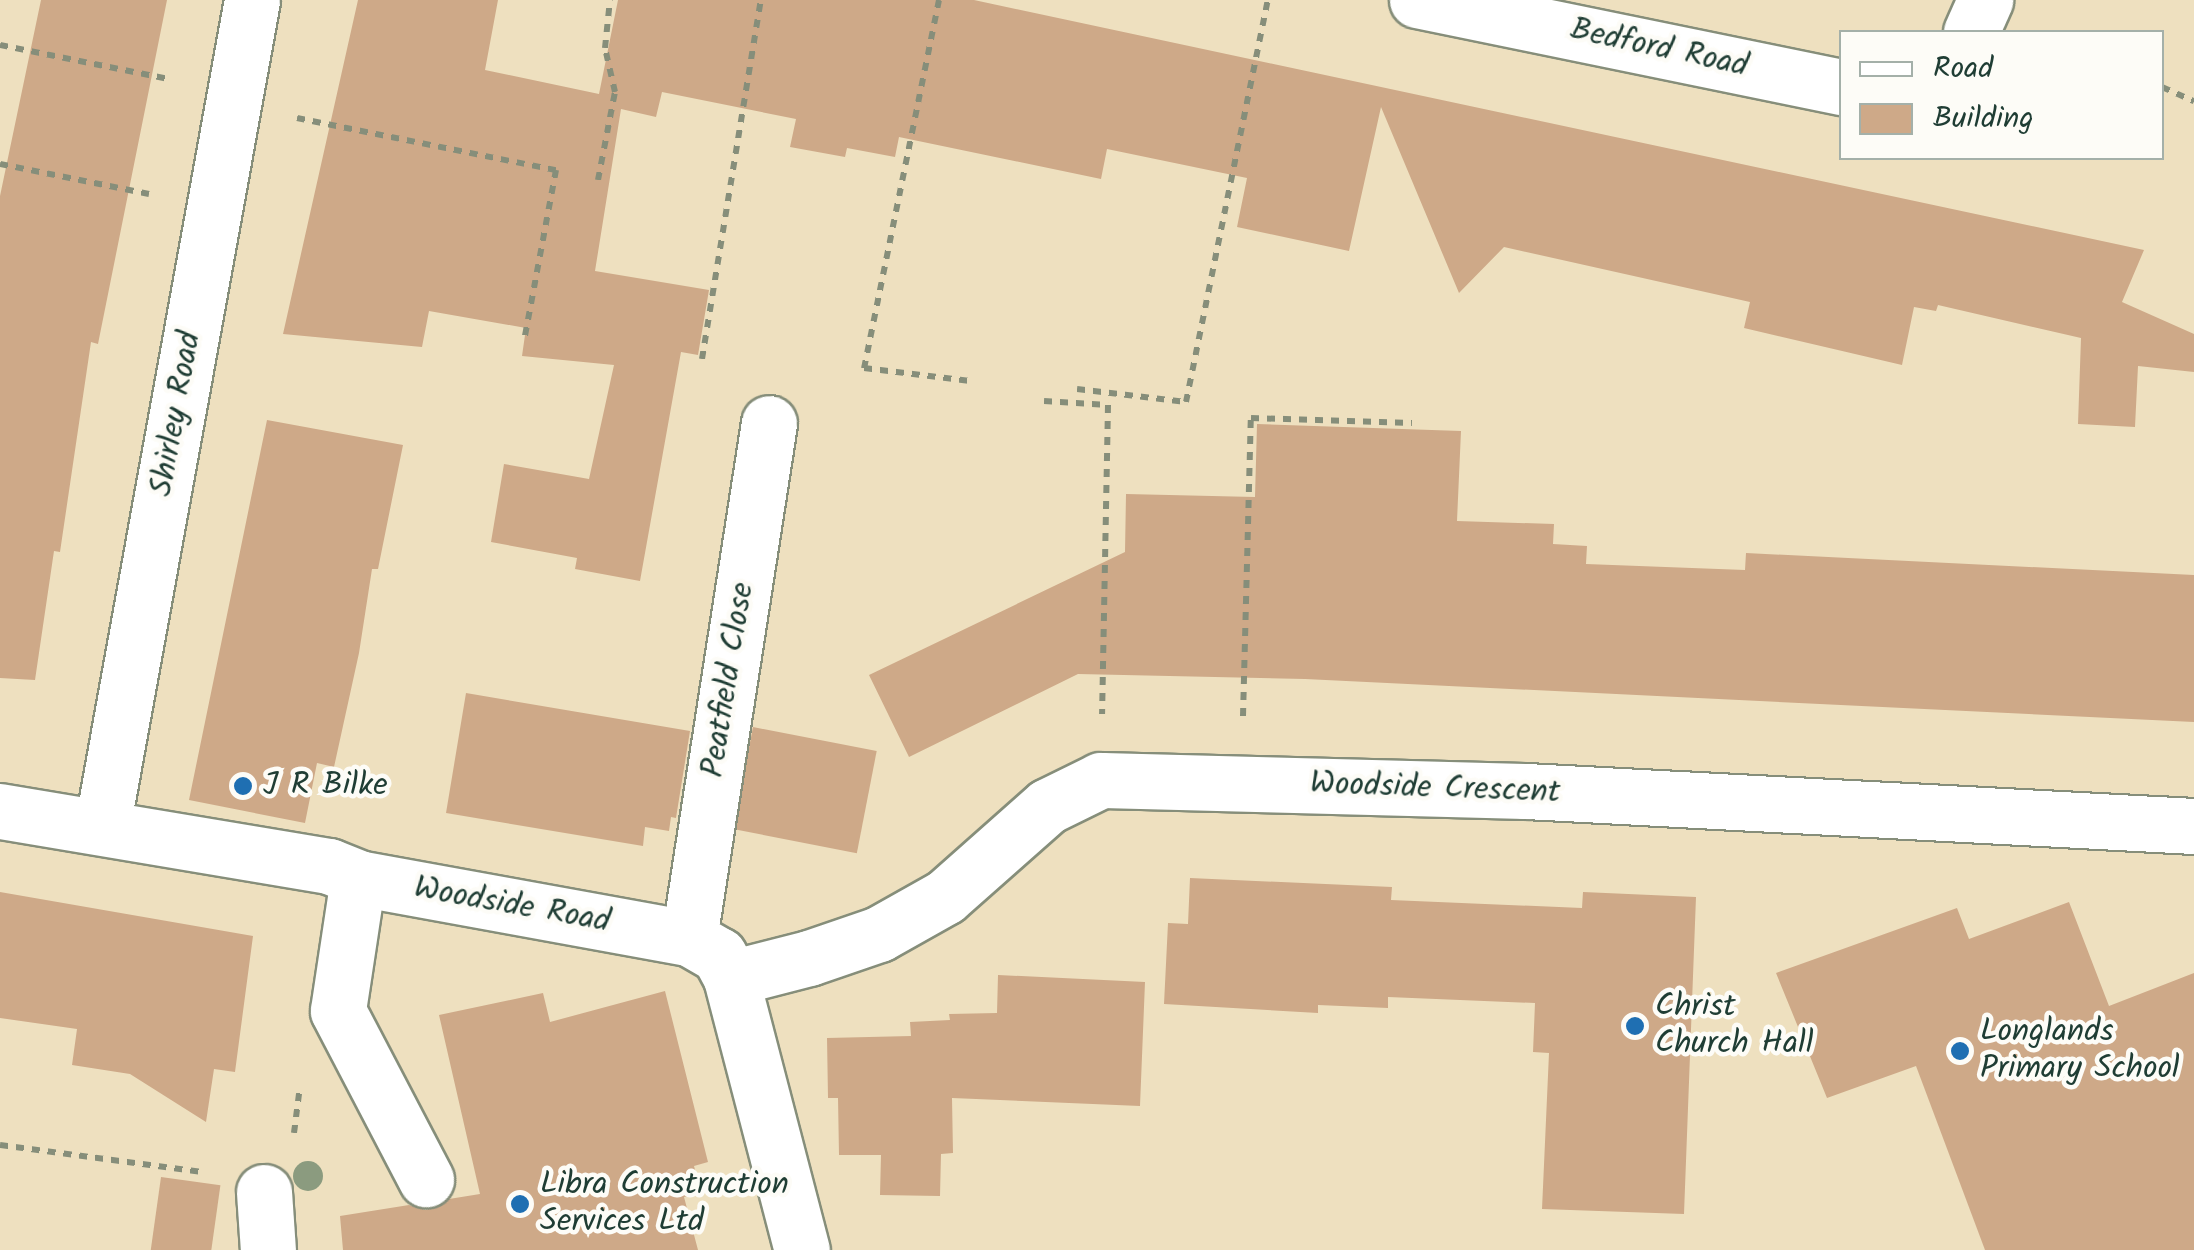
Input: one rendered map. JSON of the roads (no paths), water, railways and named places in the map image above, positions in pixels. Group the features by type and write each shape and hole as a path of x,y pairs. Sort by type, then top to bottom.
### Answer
{"street":[{"name":"Shirley Road","path":"102,827 252,0"},
{"name":"Bedford Road","path":"1417,0 1839,86"},
{"path":"1972,30 1984,0"},
{"name":"Peatfield Close","path":"688,938 769,423"},
{"name":"Woodside Crescent","path":"731,978 809,958 878,934 946,897 1048,806 1101,780 1544,792 2194,826"},
{"name":"Woodside Road","path":"0,811 329,866 358,878 688,938 719,955 731,978 802,1250"},
{"path":"358,878 338,1011 426,1179"},
{"path":"264,1192 268,1250"}],"place":[{"name":"J R Bilke","path":"243,786"},
{"name":"Christ Church Hall","path":"1635,1026"},
{"name":"Longlands Primary School","path":"1960,1051"},
{"name":"Libra Construction Services Ltd","path":"520,1204"}]}
